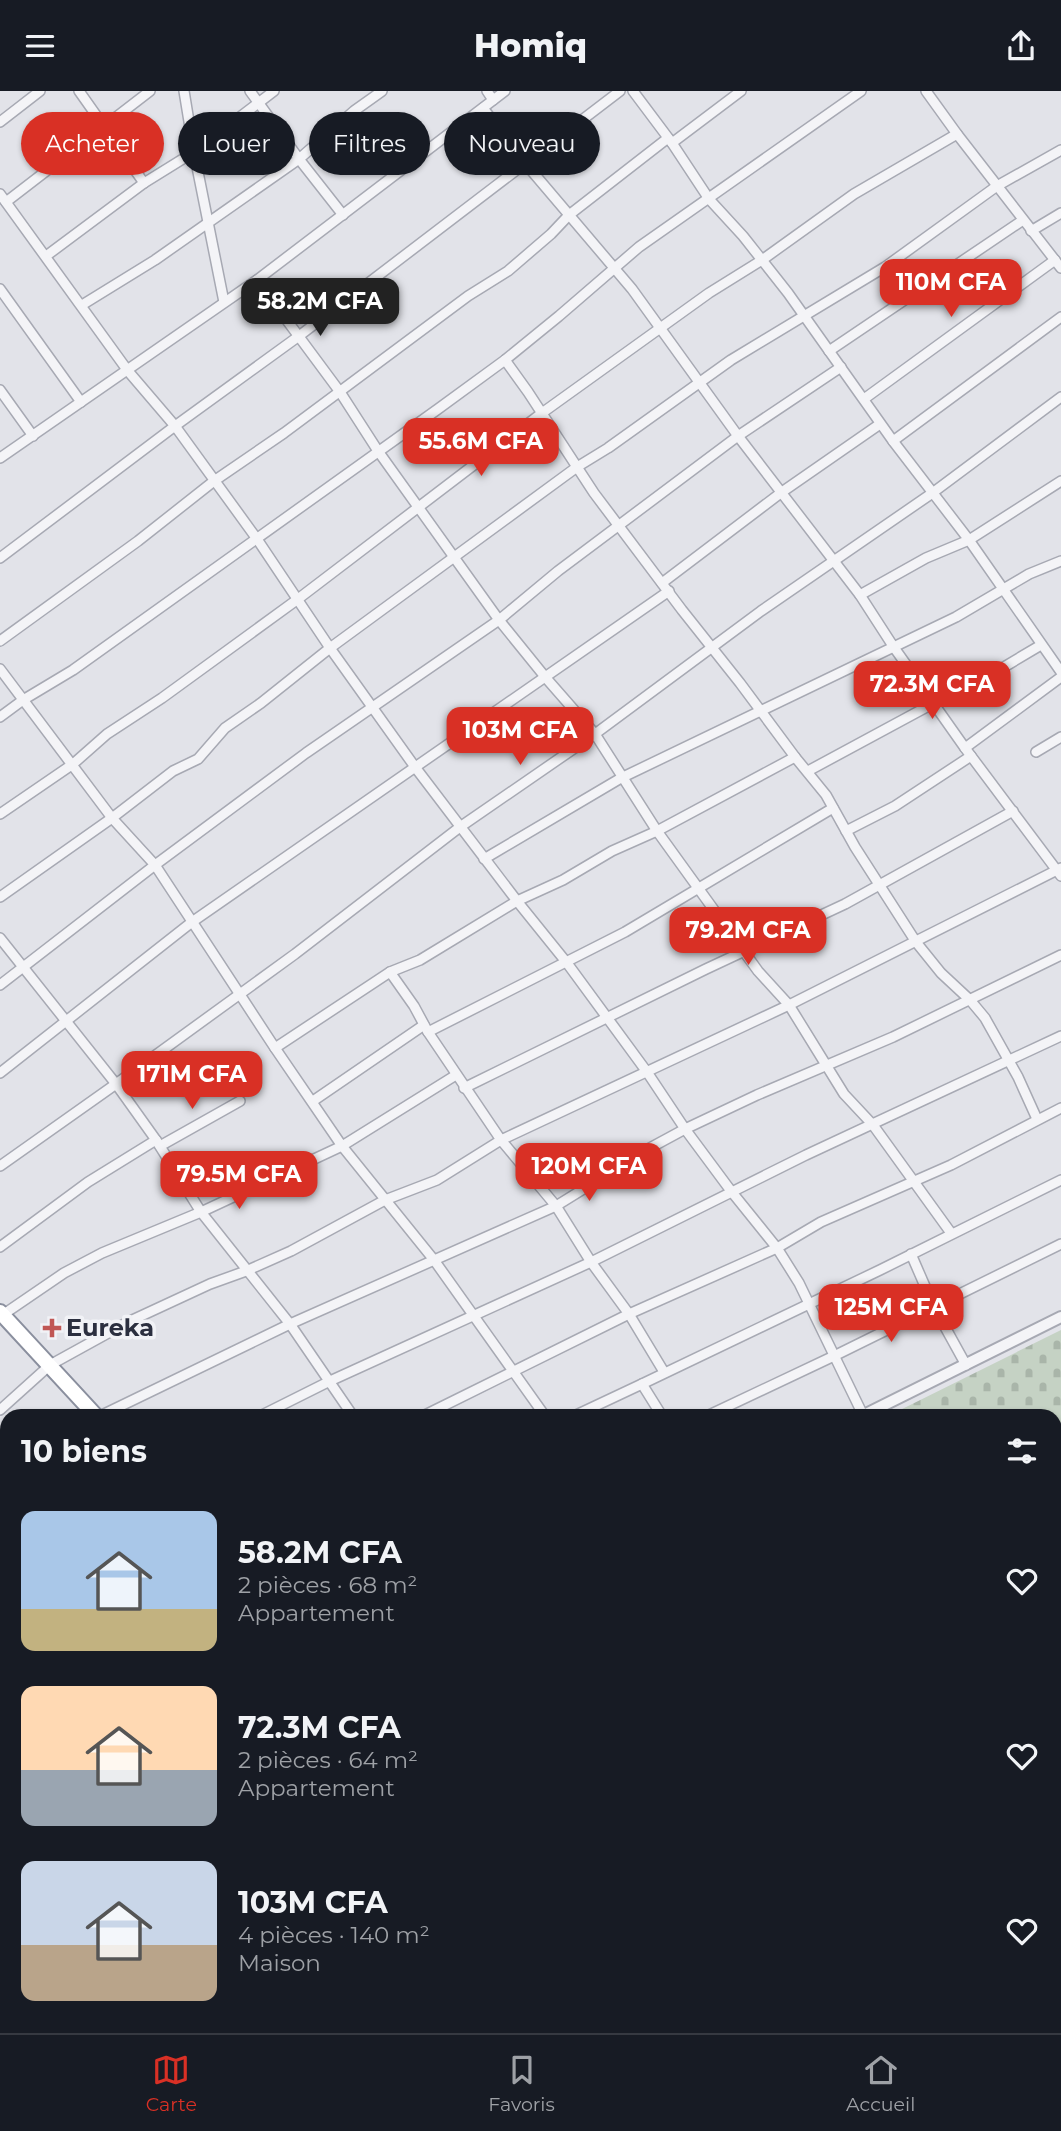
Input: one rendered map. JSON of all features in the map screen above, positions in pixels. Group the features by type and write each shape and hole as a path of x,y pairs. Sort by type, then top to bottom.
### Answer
{"highway":[{"path":"1,1314 91,1409"}],"street":[{"path":"0,122 40,91"},
{"path":"79,91 94,112"},
{"path":"122,112 150,91"},
{"path":"184,91 187,112"},
{"path":"250,91 343,215"},
{"path":"247,112 274,91"},
{"path":"82,305 155,260 299,159 354,111 382,91"},
{"path":"487,91 493,100"},
{"path":"0,458 257,280 505,91"},
{"path":"592,112 620,91"},
{"path":"633,91 709,199 762,260 931,494 969,540 1061,675 968,752 895,806 846,831"},
{"path":"0,641 468,296 508,271 569,215 741,91"},
{"path":"0,717 73,670 505,360 639,247 860,91"},
{"path":"864,399 1058,264 957,134 930,92"},
{"path":"483,108 486,112"},
{"path":"0,814 73,764 107,734 162,698 298,599 542,413 709,293 762,260 854,194 957,134"},
{"path":"0,897 173,771 198,758 225,728 577,467 760,342 885,267 997,186 1061,150"},
{"path":"46,255 144,183 178,162"},
{"path":"35,175 3,198 128,371 175,426 257,539 415,767 567,963 648,1072 685,1129 777,1248 799,1283 860,1409"},
{"path":"138,175 144,183"},
{"path":"198,175 224,302"},
{"path":"0,558 299,336 509,175"},
{"path":"1,1409 50,1365 128,1322 291,1251 385,1200 437,1180 501,1140 789,1005 1059,871 968,752 860,595 738,436 632,289 535,175"},
{"path":"1031,231 1061,213"},
{"path":"829,351 1023,220"},
{"path":"257,280 340,392 378,451 499,620 595,734 657,831 765,980 789,1005 844,1094 873,1125 951,1233"},
{"path":"0,289 81,402"},
{"path":"893,441 1061,317"},
{"path":"505,360 619,525 808,771 834,808 878,885 916,941 941,973 985,1018 1037,1119"},
{"path":"0,985 306,753 499,620 558,571 738,436 841,367"},
{"path":"0,390 33,436"},
{"path":"0,1166 295,954 460,828 595,734 761,611 931,494 1061,397"},
{"path":"662,583 782,492 880,424"},
{"path":"860,595 926,558 969,540 1061,481"},
{"path":"484,859 621,778 956,617 1029,574 1061,561"},
{"path":"0,1073 192,922 668,591"},
{"path":"808,771 934,702 968,688 1041,645"},
{"path":"0,669 112,818 155,865 342,1146 434,1260 540,1409"},
{"path":"1036,752 1061,737"},
{"path":"275,1048 390,972 420,961 517,901 563,880 612,851 657,831 795,757"},
{"path":"313,1101 426,1028 567,963 635,927 834,808"},
{"path":"464,1088 845,904 1013,811"},
{"path":"0,938 116,1084 158,1143 201,1212 290,1324 348,1409"},
{"path":"113,1409 290,1324 556,1206 685,1129 970,1000 1061,955"},
{"path":"390,972 464,1088 501,1140 556,1206 629,1314 664,1372"},
{"path":"274,1409 472,1315 592,1262 731,1191 1061,1036"},
{"path":"1,1314 64,1273 102,1253 201,1212 342,1146 456,1075"},
{"path":"0,1247 88,1182 240,1101"},
{"path":"437,1409 629,1314 777,1248 821,1222 989,1146 1061,1108"},
{"path":"589,1409 809,1305 1061,1180"},
{"path":"722,1409 1061,1244"},
{"path":"911,1254 934,1307 966,1365"},
{"path":"875,1409 1061,1317"},
{"path":"642,1384 658,1409"}],"green space":[{"path":"1061,1330 1061,1409 902,1409"}],"place":[{"name":"Eureka","path":"52,1328"}]}
